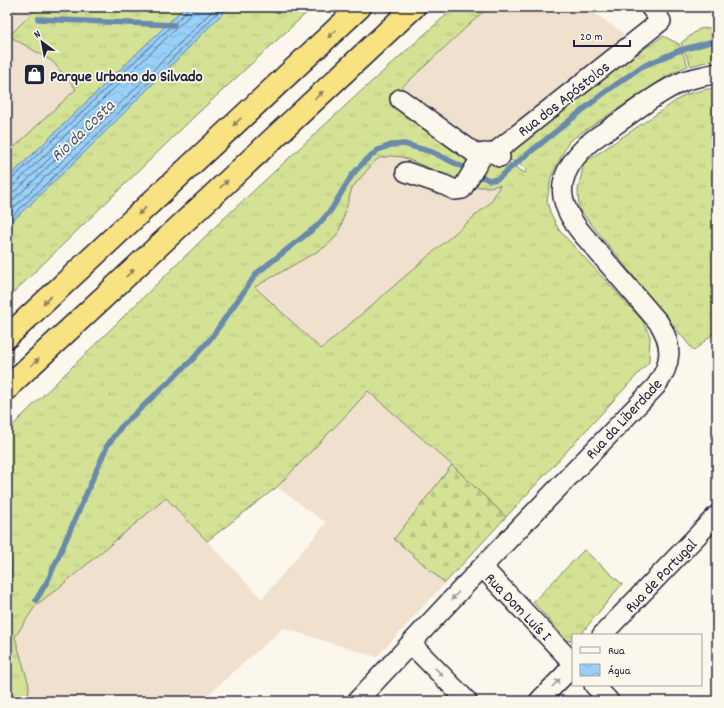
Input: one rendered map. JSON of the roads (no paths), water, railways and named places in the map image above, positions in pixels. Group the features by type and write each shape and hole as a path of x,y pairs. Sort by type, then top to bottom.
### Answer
{"highway":[{"path":"7,337 360,7"},
{"path":"7,389 19,376 414,7"}],"street":[{"name":"Rua dos Apóstolos","path":"489,157 661,21 650,7"},
{"name":"Rua da Liberdade","path":"358,701 482,567 662,378 666,370 669,352 665,332 660,323 580,231 565,205 563,183 572,163 585,146 649,101 673,87 685,81 717,73"},
{"path":"400,99 476,154 489,157 462,189 454,190 406,172"},
{"name":"Rua de Portugal","path":"603,634 717,515"},
{"name":"Rua Dom Luís I","path":"482,567 572,663"},
{"path":"411,644 467,701"},
{"path":"539,701 572,665"},
{"path":"595,686 609,701"}],"water":[{"name":"Rio da Costa","path":"185,7 229,7 87,150 7,226 7,179"}],"waterway":[{"path":"38,19 174,25"},
{"path":"36,600 48,580 107,446 121,427 192,360 211,338 257,273 317,226 331,210 352,175 378,150 391,145 404,144 432,152 489,180 495,180 604,93 641,67 678,51 717,40"}],"place":[{"name":"Parque Urbano do Silvado","path":"35,75"}]}
